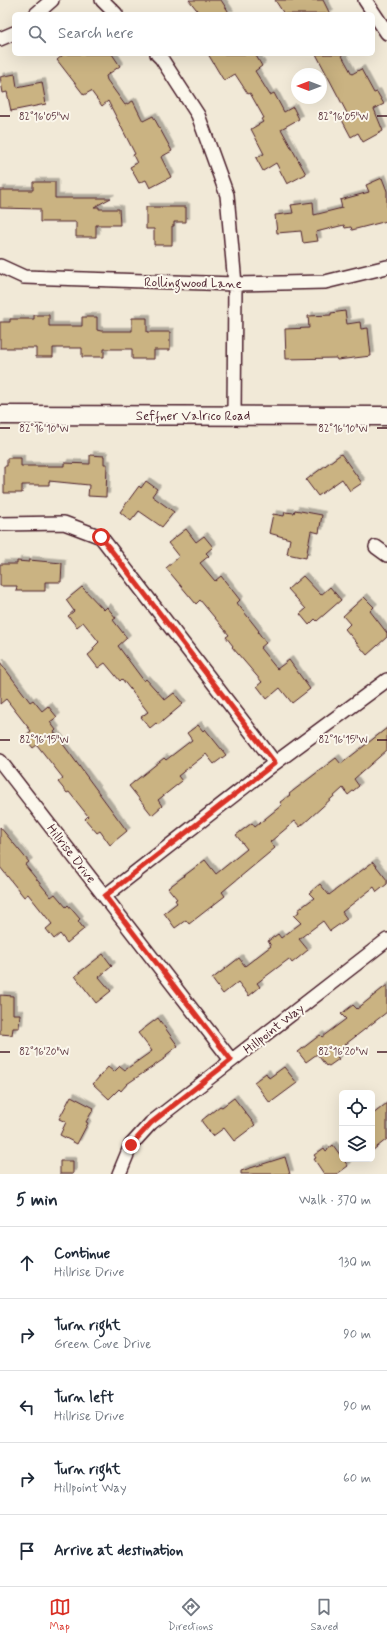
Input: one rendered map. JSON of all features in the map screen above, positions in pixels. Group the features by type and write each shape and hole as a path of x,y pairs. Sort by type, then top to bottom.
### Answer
{"street":[{"path":"38,12 52,0"},
{"path":"102,0 114,12"},
{"path":"365,0 373,12"},
{"path":"375,15 387,33"},
{"path":"0,39 12,34"},
{"path":"159,56 198,115 227,195 234,284 234,416"},
{"name":"Rollingwood Lane","path":"0,266 24,277 234,284 325,282 387,266"},
{"name":"Seffner Valrico Road","path":"0,415 387,416"},
{"path":"0,524 64,523 101,537 275,763"},
{"path":"376,547 387,555"},
{"path":"105,896 275,763 387,680"},
{"name":"Hillrise Drive","path":"0,762 231,1060"},
{"name":"Hillpoint Way","path":"119,1174 131,1145 151,1123 387,940"}],"building":[{"path":"189,0 221,0 229,12 198,12"},
{"path":"275,0 323,0 329,12 283,12"},
{"path":"62,56 113,56 120,66 106,76 107,80 125,105 133,101 143,121 153,116 172,151 161,157 171,177 150,188 146,180 139,183 130,167 137,163 133,155 135,154 108,101 102,106 91,91 84,95 57,60"},
{"path":"209,56 256,56 262,66 255,71 270,95 274,93 284,112 293,107 299,119 281,129 306,174 287,184 276,163 263,171 256,158 264,154 251,129 263,122 261,119 264,118 250,93 248,94 235,74 224,81"},
{"path":"317,56 342,56 352,74 361,69 374,93 377,92 384,104 374,109 383,131 363,142 358,133 351,137 342,120 349,117 327,75 327,68 323,68"},
{"path":"15,74 17,87 42,82 46,104 11,111 7,92 3,93 0,77"},
{"path":"382,178 387,191 387,221 352,230 351,227 345,228 344,225 316,232 318,241 303,243 301,231 277,233 275,215 293,213 291,205 313,202 314,215 342,208 340,200 369,192 366,185"},
{"path":"33,182 55,182 55,198 111,198 94,207 99,207 99,209 119,209 120,225 96,225 96,237 76,237 76,222 40,222 40,209 0,208 0,190 33,190"},
{"path":"146,207 186,207 186,222 174,222 174,226 172,226 172,245 154,245 154,229 146,229"},
{"path":"345,311 347,324 360,322 361,329 368,328 371,356 337,360 336,358 286,359 285,329 309,328 308,316 331,315 331,313"},
{"path":"34,315 49,315 49,326 82,326 82,317 97,317 97,330 101,331 132,331 132,318 147,318 147,332 170,332 170,350 154,350 154,359 132,359 132,349 104,349 104,357 82,357 82,348 53,348 53,357 36,357 36,348 0,348 0,322 10,322 10,319 34,319"},
{"path":"341,454 362,483 350,491 342,479 318,496 306,480"},
{"path":"90,455 104,456 104,464 107,464 106,497 88,496 89,485 49,481 49,485 22,485 22,493 4,493 4,466 7,466 7,458 21,458 21,466 64,466 64,463 90,464"},
{"path":"146,481 157,489 152,496 174,512 162,527 139,511 131,521 120,512 139,486 141,488"},
{"path":"295,510 322,515 319,533 311,531 306,558 287,554 290,539 269,533 273,514 284,516 285,512 294,513"},
{"path":"186,529 196,542 204,536 213,547 206,553 209,556 200,563 215,581 221,576 240,600 237,603 259,631 258,632 266,643 260,648 277,669 289,660 310,689 292,703 280,688 267,699 257,686 262,682 232,647 233,646 226,637 229,635 200,600 196,604 166,568 179,557 168,543"},
{"path":"29,560 62,563 61,582 45,582 45,591 16,591 17,586 0,586 0,564 17,564 17,561 29,562"},
{"path":"303,576 321,595 330,587 341,600 317,621 315,619 309,625 300,614 306,609 288,589"},
{"path":"82,587 104,610 107,607 116,618 113,620 127,638 118,646 144,681 146,679 165,700 174,693 183,704 158,725 156,723 150,728 141,717 148,712 122,679 120,681 105,663 98,668 88,655 94,650 93,648 99,642 83,622 77,627 68,616 74,611 66,600"},
{"path":"364,597 374,607 370,611 387,633 387,637 367,655 345,629 350,624 343,616"},
{"path":"0,662 30,702 33,700 42,711 48,706 57,717 50,722 56,730 54,732 127,831 110,845 100,831 97,833 85,819 88,816 69,792 67,793 58,782 63,778 37,745 33,748 24,737 31,731 6,699 0,704"},
{"path":"198,725 203,731 205,729 226,755 214,764 206,754 178,776 182,781 158,800 162,806 152,815 129,786 164,758 166,760 192,740 187,733"},
{"path":"387,728 387,750 354,779 359,786 348,795 343,788 300,827 295,821 270,842 275,848 222,892 225,896 189,924 186,920 175,928 164,913 177,903 175,900 177,899 168,888 205,860 216,874 247,849 236,835 252,823 255,827 282,805 280,802 290,795 289,794 336,758 341,764"},
{"path":"0,827 29,862 25,865 51,897 55,894 66,907 68,905 80,919 78,921 84,929 67,943 60,934 54,939 46,929 52,924 28,894 24,897 0,867"},
{"path":"373,862 387,880 387,884 377,892 374,887 342,912 347,919 330,931 323,921 299,939 308,950 292,963 289,959 257,983 260,987 249,996 238,982 223,994 212,979 239,958 245,966 271,946 268,941 278,934 281,938 301,923 294,916 299,912 298,910 314,898 309,893 320,884 329,895"},
{"path":"103,954 112,966 99,977 111,991 96,1003 75,976"},
{"path":"387,985 387,1012 342,1047 345,1051 337,1057 339,1059 329,1066 326,1066 317,1054 306,1062 298,1052 320,1035 322,1037 346,1019 341,1014 353,1005 357,1009"},
{"path":"0,995 13,996 13,1014 20,1014 19,1028 13,1028 12,1035 0,1034"},
{"path":"158,1018 178,1046 166,1055 167,1057 127,1084 121,1091 119,1089 109,1099 93,1084 108,1067 114,1072 120,1066 125,1070 152,1051 138,1033"},
{"path":"284,1067 297,1083 270,1103 254,1082 266,1073 269,1078"},
{"path":"71,1096 94,1108 86,1122 88,1123 77,1144 60,1135 66,1122 59,1119"},
{"path":"234,1098 255,1125 234,1141 224,1128 213,1136 202,1120 220,1106 222,1107"},
{"path":"387,1103 387,1139 375,1149 375,1126 375,1113"},
{"path":"333,1145 339,1153 339,1162 345,1162 348,1166 337,1174 324,1174 314,1159 316,1158 314,1155 324,1148 326,1151"},
{"path":"285,1157 290,1174 241,1174 241,1171"},
{"path":"60,1161 73,1161 73,1174 60,1174"}],"route":[{"path":"101,537 275,763 105,896 231,1060 151,1123 131,1145"}]}
